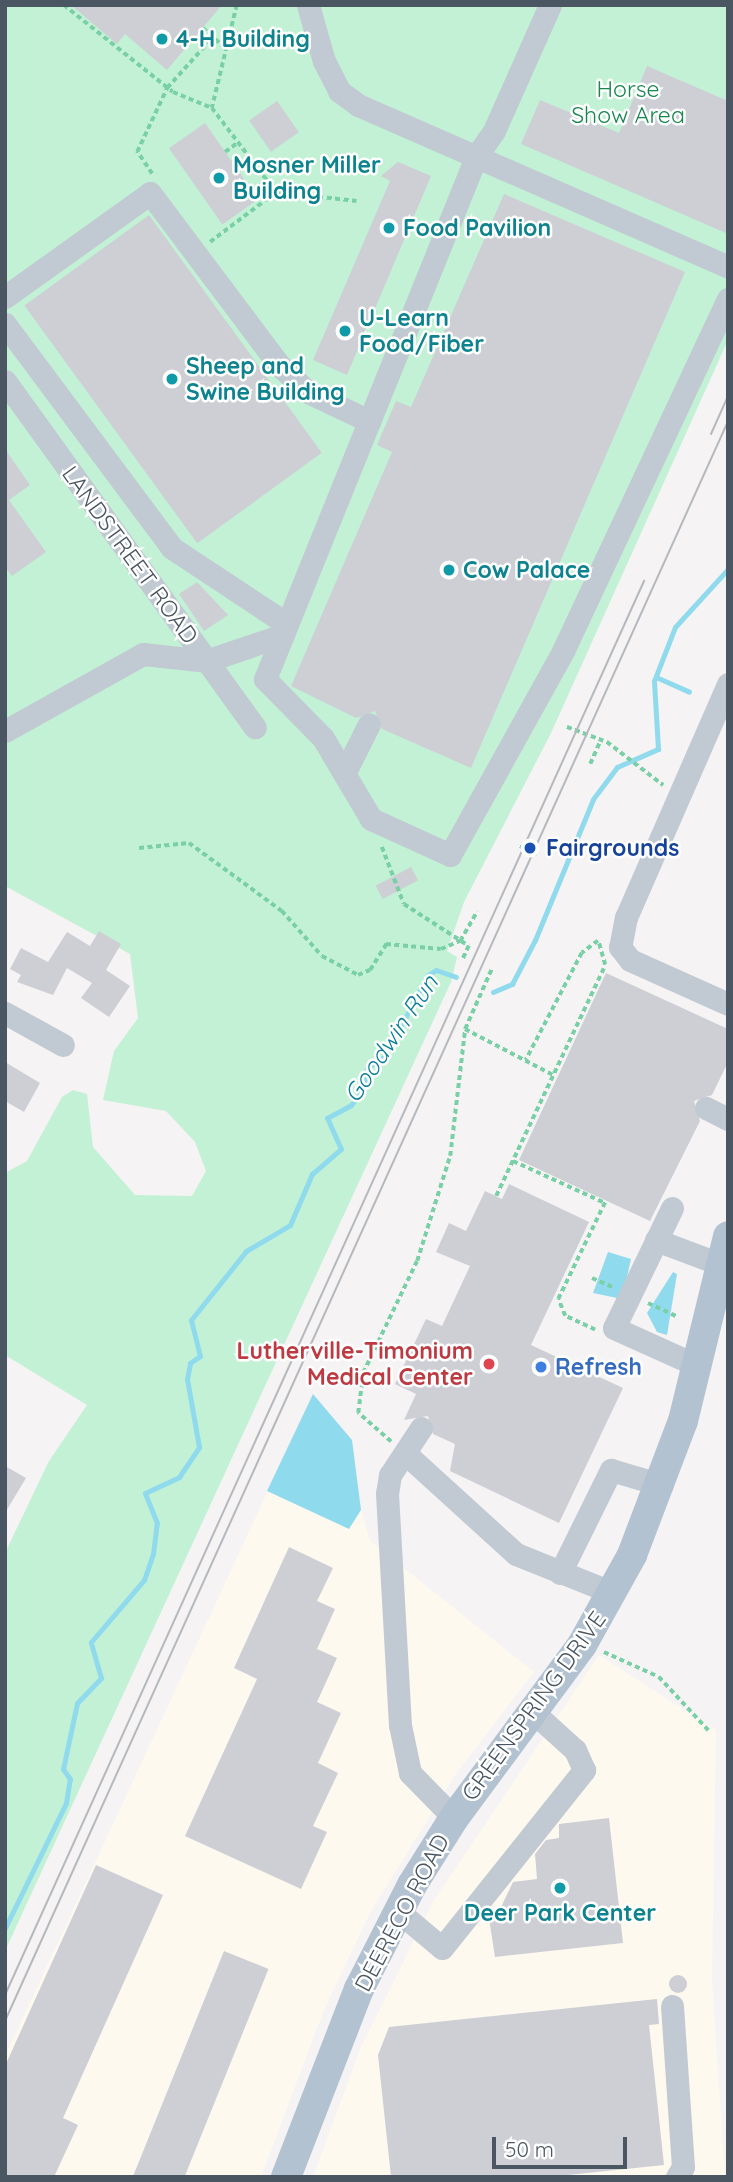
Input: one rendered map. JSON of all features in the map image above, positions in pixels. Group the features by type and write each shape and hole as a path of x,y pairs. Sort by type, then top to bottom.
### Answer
{"main road":[{"name":"GREENSPRING DRIVE","path":"454,1818 582,1645 613,1593 662,1485 698,1366 728,1236"},
{"name":"DEERECO ROAD","path":"286,2177 337,2040 398,1911 454,1818"}],"street":[{"path":"308,5 339,90 475,157 728,267"},
{"path":"550,5 494,131 475,157 265,679 346,770 371,819 450,855 563,650 728,299"},
{"path":"5,297 150,193 280,366 308,392 369,421"},
{"path":"5,324 172,548 285,630"},
{"name":"LANDSTREET ROAD","path":"5,382 255,727"},
{"path":"5,731 143,654 206,661 285,630"},
{"path":"728,684 626,917 620,947 630,960 728,1004"},
{"path":"346,770 369,724"},
{"path":"5,1013 63,1045"},
{"path":"706,1108 728,1119"},
{"path":"667,1205 682,1212 662,1242 624,1334 698,1366"},
{"path":"662,1242 720,1264"},
{"name":"DEERECO ROAD","path":"421,1428 390,1475 387,1493 396,1573 404,1753 410,1773 454,1818"},
{"path":"406,1454 516,1554 613,1593"},
{"path":"560,1573 611,1470 662,1485"},
{"path":"398,1911 442,1948 584,1770 575,1750 533,1712"},
{"path":"672,2006 683,2167 677,2177"}],"path":[{"path":"64,5 167,88 212,108 262,183 276,192 356,201"},
{"path":"212,108 237,5"},
{"path":"203,28 226,49"},
{"path":"157,181 137,152 167,88 213,37"},
{"path":"225,152 236,144"},
{"path":"252,190 262,183"},
{"path":"195,253 276,192"},
{"path":"567,727 607,742 668,789"},
{"path":"590,764 601,739"},
{"path":"371,819 404,904 469,946 463,960"},
{"path":"139,848 189,843 282,911 303,940 349,973 370,970 386,944 441,949 460,941 477,911"},
{"path":"520,846 537,853"},
{"path":"496,1196 605,965 598,942 582,953 526,1060"},
{"path":"406,1454 358,1413 363,1373 417,1261 450,1156 465,1029 492,968"},
{"path":"465,1029 553,1075"},
{"path":"513,1161 605,1202 572,1269 559,1309 599,1332"},
{"path":"592,1278 615,1289"},
{"path":"645,1302 678,1317"},
{"path":"582,1645 659,1677 710,1732"}],"shaded area":[{"path":"313,1394 352,1440 355,1488 370,1541 534,1672 458,1771 371,1911 324,2010 261,2177 5,2177 5,2056"},
{"path":"599,1655 716,1730 712,1980 725,2177 313,2177 360,2049 434,1900"}],"green space":[{"name":"Horse Show Area","path":"5,5 728,5 728,340 551,733 464,902 447,951 457,957 451,982 5,1951 5,1553 49,1461 87,1405 5,1355 5,1173 27,1161 62,1097 73,1090 87,1094 93,1147 135,1195 192,1196 206,1171 195,1142 166,1111 103,1100 114,1051 138,1018 130,954 5,886"}],"water":[{"path":"608,1252 631,1259 622,1299 593,1293"},
{"path":"673,1272 677,1274 667,1335 657,1332 647,1313"},
{"path":"313,1394 352,1440 361,1510 349,1529 267,1491"}],"building":[{"name":"4-H Building","path":"71,5 222,5 167,70 125,34 117,44"},
{"path":"647,66 728,101 728,234 521,144 540,100 619,133"},
{"path":"277,101 299,132 271,152 249,121"},
{"name":"Mosner Miller Building","path":"205,123 258,199 222,224 169,148"},
{"path":"398,162 431,176 347,375 313,360 390,181 381,176"},
{"name":"Cow Palace","path":"504,194 685,272 471,768 382,729 375,711 356,718 291,686 392,452 377,445 396,401 411,407"},
{"name":"Sheep and Swine Building","path":"149,215 322,453 197,543 24,306"},
{"path":"5,449 30,485 9,500 46,552 12,576 5,567"},
{"path":"197,582 228,615 204,631 179,594"},
{"path":"411,867 418,880 383,899 376,886"},
{"path":"99,931 121,944 106,970 130,986 109,1017 81,998 92,983 67,968 53,995 17,982 21,975 10,969 21,948 48,962 67,932 90,946"},
{"path":"606,973 728,1029 728,1062 712,1095 694,1101 700,1121 650,1221 519,1160"},
{"path":"5,1062 40,1083 24,1112 5,1101"},
{"name":"Lutherville-Timonium Medical Center","path":"509,1184 589,1222 531,1345 623,1388 559,1523 450,1471 455,1444 433,1434 428,1416 404,1420 416,1394 395,1384 426,1319 442,1326 470,1266 436,1252 449,1223 466,1231 485,1191 502,1199"},
{"path":"5,1466 26,1478 5,1513"},
{"path":"289,1547 333,1568 317,1601 335,1609 317,1649 337,1658 317,1702 341,1713 318,1763 338,1773 313,1826 327,1832 301,1889 185,1836 257,1679 234,1668"},
{"name":"Deer Park Center","path":"609,1818 623,1943 495,1957 488,1912 501,1907 513,1882 537,1879 535,1854 546,1840 559,1838 559,1824"},
{"path":"96,1865 163,1895 63,2118 78,2125 54,2177 5,2177 5,2066"},
{"path":"224,1951 269,1969 184,2177 133,2175"},
{"path":"678,1975 684,1978 687,1984 684,1990 678,1993 672,1990 669,1984 672,1978"},
{"path":"657,1999 659,2024 649,2025 664,2165 549,2177 391,2177 378,2055 389,2027"}],"waterway":[{"name":"Goodwin Run","path":"493,992 512,984 535,940 593,799 617,767 658,749 654,681 675,627 728,569"},
{"path":"656,677 689,692"},
{"name":"Goodwin Run","path":"5,1928 66,1803 70,1779 63,1769 77,1703 101,1678 91,1642 144,1580 153,1554 157,1523 145,1493 179,1477 199,1447 187,1379 190,1363 200,1356 191,1320 246,1251 290,1225 312,1174 341,1149 327,1118 351,1105 366,1086 367,1068 385,1056 428,975 436,970 456,977"}],"tram line":[{"path":"711,434 728,396"},
{"path":"5,2021 728,421"},
{"path":"5,1995 644,581"}],"place":[{"name":"4-H Building","path":"162,39"},
{"name":"Mosner Miller Building","path":"219,178"},
{"name":"Food Pavilion","path":"389,228"},
{"name":"U-Learn Food/Fiber","path":"345,331"},
{"name":"Sheep and Swine Building","path":"172,379"},
{"name":"Cow Palace","path":"449,570"},
{"name":"Fairgrounds","path":"530,848"},
{"name":"Lutherville-Timonium Medical Center","path":"489,1364"},
{"name":"Refresh","path":"541,1367"},
{"name":"Deer Park Center","path":"560,1888"}]}
